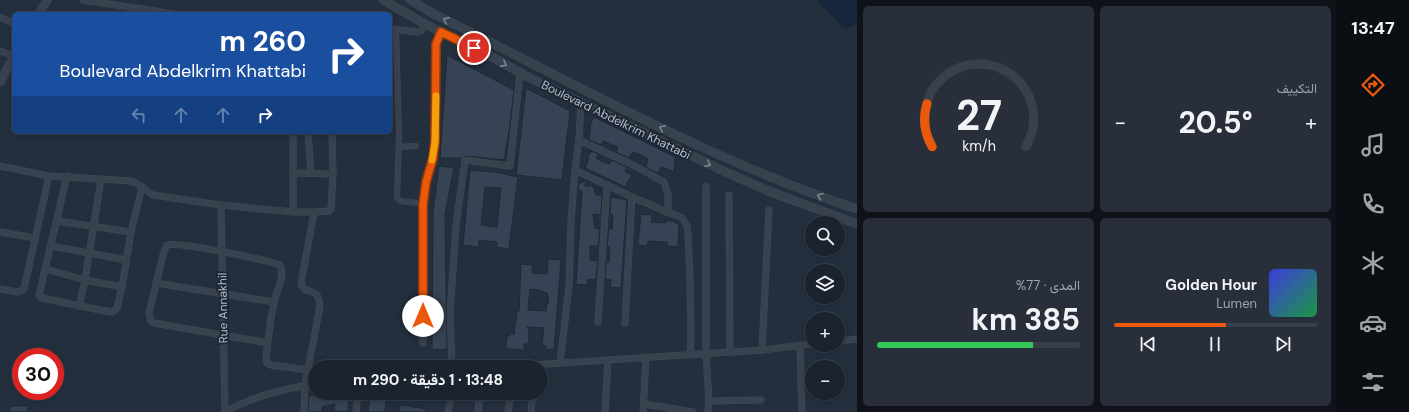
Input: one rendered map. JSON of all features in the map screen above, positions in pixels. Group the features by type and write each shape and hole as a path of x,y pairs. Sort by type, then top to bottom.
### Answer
{"street":[{"path":"40,12 47,0"},
{"path":"83,0 162,12"},
{"name":"Boulevard Abdelkrim Khattabi","path":"383,0 425,24 520,72 732,175 771,192 857,224"},
{"name":"Boulevard Abdelkrim Khattabi","path":"410,0 432,13 640,118 788,184 857,210"},
{"path":"0,17 12,22"},
{"path":"417,203 400,201 397,197 398,147 393,30 418,32 421,31 425,24"},
{"path":"423,342 423,205 426,182 433,158 435,142 436,44 441,32"},
{"path":"0,51 12,55"},
{"path":"1,79 12,60"},
{"path":"452,360 450,314 456,226 465,160 510,166 520,72"},
{"path":"560,363 569,287 571,221 581,102"},
{"path":"613,118 639,127 643,122 640,118"},
{"path":"293,134 293,212"},
{"path":"308,134 311,173"},
{"path":"0,166 49,176 131,181 153,195 221,205 293,212 329,211 331,210 333,174 332,134"},
{"path":"579,140 633,165 664,182 667,187 668,194 668,213"},
{"path":"398,147 416,146"},
{"path":"575,170 632,198 682,218 687,226 691,334 690,355"},
{"path":"294,173 333,174"},
{"path":"0,289 18,292 24,288 49,176"},
{"path":"67,176 39,296 42,298 79,306 114,311 117,308 131,232 142,187"},
{"path":"79,306 85,280 101,179"},
{"path":"598,322 607,185"},
{"path":"706,186 706,354 709,402 708,412"},
{"path":"729,195 730,352"},
{"path":"625,323 632,198"},
{"name":"Rue Annakhil","path":"221,205 225,412"},
{"path":"762,350 769,210"},
{"path":"311,360 320,306 317,295 312,291 304,289 301,284 314,212"},
{"path":"57,221 131,232"},
{"path":"0,232 35,238"},
{"path":"268,343 154,323 151,321 149,313 164,251 168,244 177,244 222,252 280,265 282,271 281,281 274,302 266,360 268,364 308,370"},
{"path":"51,246 126,260"},
{"path":"45,269 85,280 122,287"},
{"path":"156,283 274,302"},
{"path":"845,340 857,339"},
{"path":"548,364 762,350 805,345"},
{"path":"800,346 802,412"},
{"path":"643,412 646,358"},
{"path":"604,412 608,360"},
{"path":"304,412 305,385 308,374"},
{"path":"225,412 256,397 308,385"},
{"path":"356,412 357,400"},
{"path":"448,412 451,400"},
{"path":"478,412 479,400"},
{"path":"508,412 510,400"},
{"path":"531,412 532,400"},
{"path":"709,402 760,400"},
{"path":"644,404 692,412"}],"water":[{"path":"818,0 857,0 857,24 849,28 844,28 822,7"}],"building":[{"path":"447,55 514,90 504,160 466,156 461,158 440,158"},
{"path":"526,88 570,111 562,180 516,175"},
{"path":"594,117 675,157 674,172 662,167 657,173 646,167 648,159 641,155 633,152 629,158 616,152 618,147 603,141 601,145 589,140 591,123"},
{"path":"588,150 599,154 596,158 603,162 610,164 612,160 627,167 625,172 632,175 625,187 585,168 589,159 587,158 591,152"},
{"path":"439,166 454,168 445,214 447,349 432,350 433,213"},
{"path":"470,170 495,172 518,177 509,249 496,247 497,242 479,240 478,247 463,245","holes":["485,187 501,188 497,227 481,225"]},
{"path":"586,180 585,186 593,186 596,195 602,195 601,215 593,214 595,228 600,229 598,246 590,246 590,260 598,261 596,280 588,279 587,285 576,284 582,191 578,190 579,184"},
{"path":"611,197 627,200 621,288 610,287 611,280 605,279 606,262 609,262 610,247 607,247 609,229 612,229 613,215 610,214"},
{"path":"641,214 652,215 651,222 666,223 666,221 675,221 675,223 679,223 678,247 667,246 667,242 648,241 647,246 638,245"},
{"path":"548,259 561,260 554,350 545,349 546,346 542,346 544,328 527,327 529,330 529,344 524,344 524,350 506,349 507,336 509,336 509,334 514,334 517,311 519,311 521,264 533,265 532,273 547,274","holes":["530,289 547,293 549,303 547,303 546,311 528,310"]},
{"path":"309,400 349,400 348,412 334,411 335,404 322,407 322,412 308,412"},
{"path":"369,400 386,400 385,412 368,412"},
{"path":"400,405 426,409 426,412 399,412"},
{"path":"10,406 28,406 28,412 10,412"}],"slow traffic":[{"path":"432,160 435,142 436,96"}],"route":[{"path":"423,316 422,213 426,182 433,158 435,142 436,44 441,32 474,48"}]}
